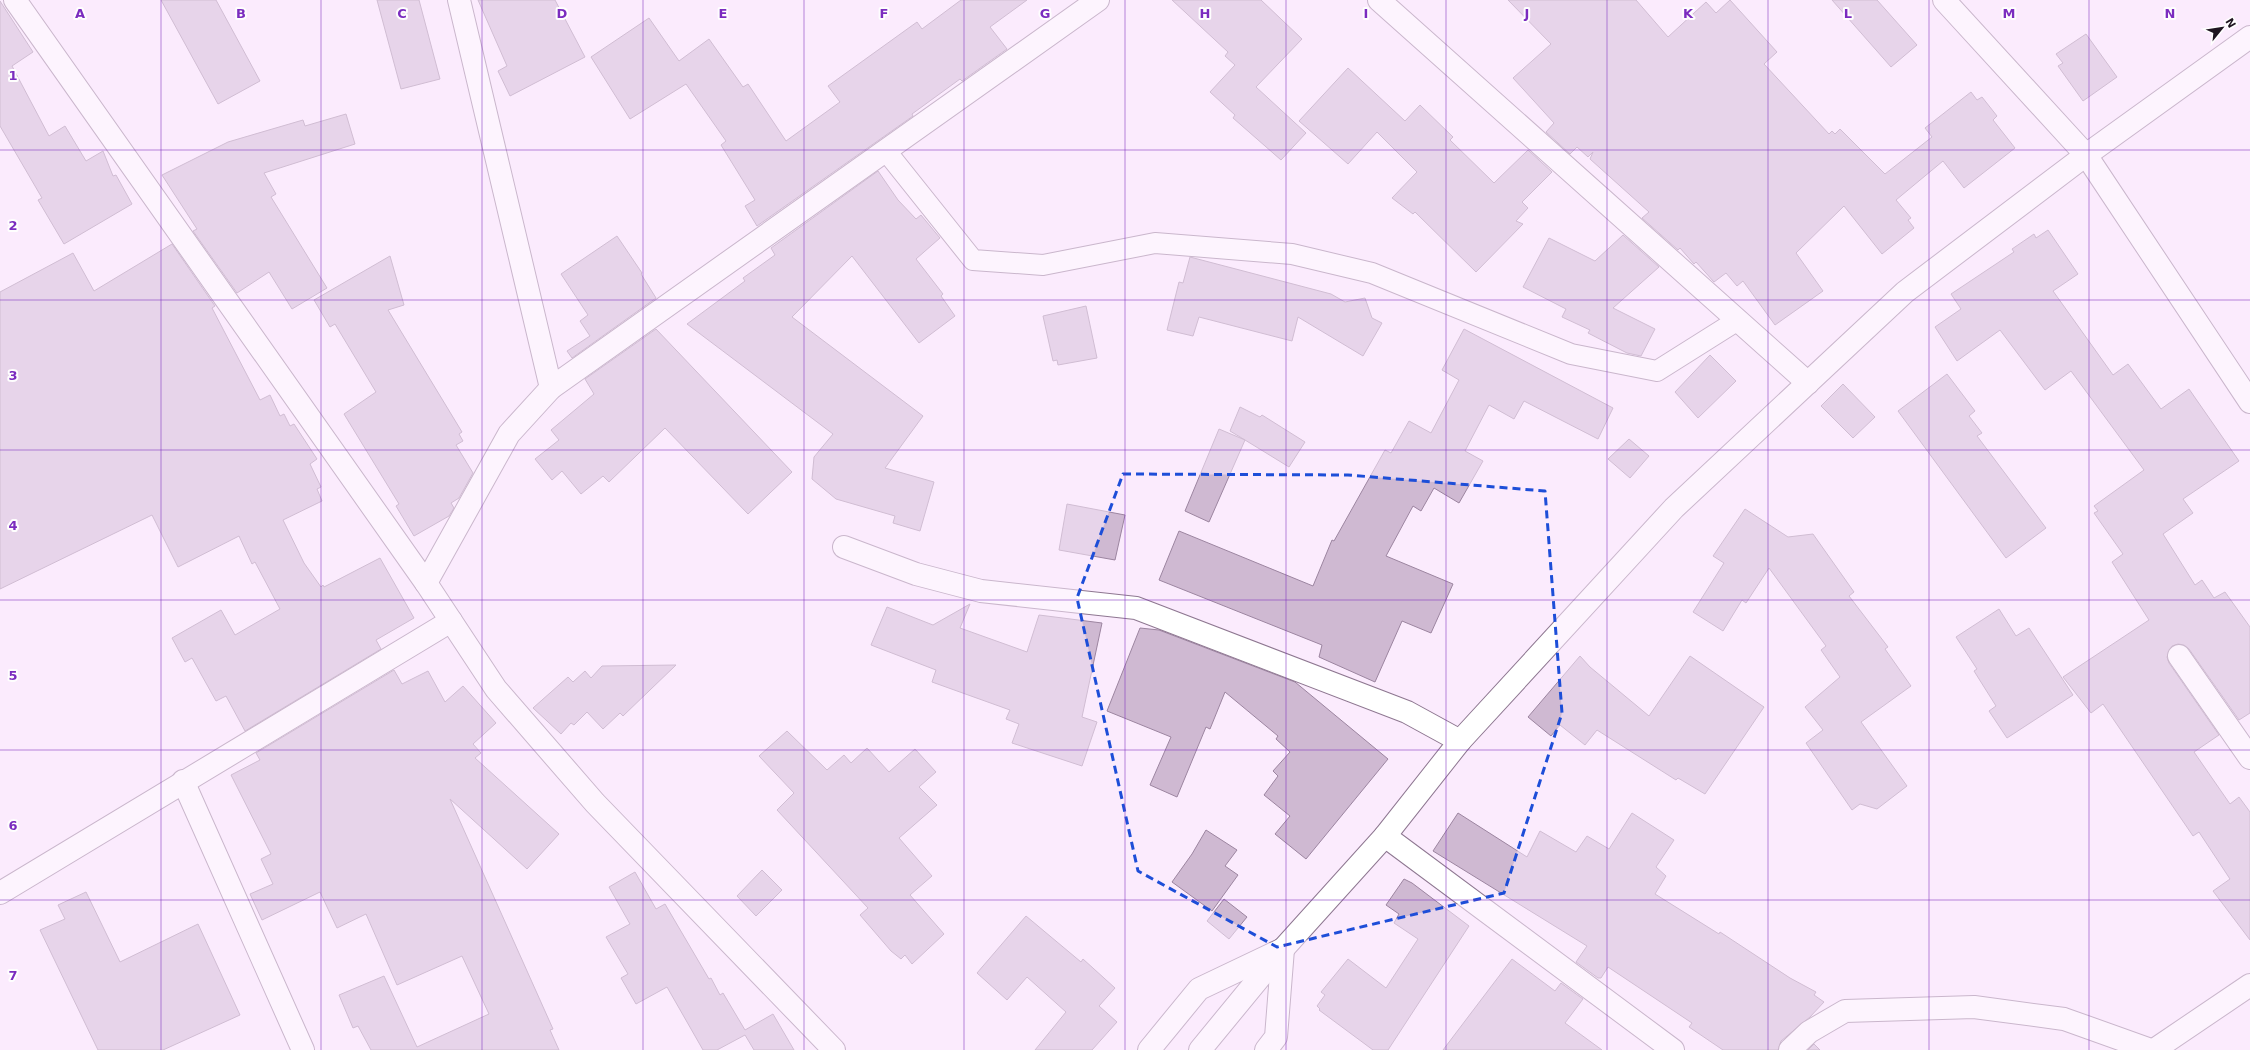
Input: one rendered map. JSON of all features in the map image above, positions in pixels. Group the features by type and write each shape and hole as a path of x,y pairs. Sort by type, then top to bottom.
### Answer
{"street":[{"path":"16,0 426,583 496,689 595,803 834,1050"},
{"path":"458,0 551,388"},
{"path":"426,583 509,434 551,388 1098,0"},
{"path":"1379,0 1808,383"},
{"path":"1944,0 2086,155 2250,402"},
{"path":"1200,1050 1283,949 1385,836 1460,741 1674,508 1905,292 2086,155 2250,37"},
{"path":"844,547 916,574 981,591 1136,608 1407,712 1460,741"},
{"path":"0,893 183,781 451,621"},
{"path":"2179,656 2250,758"},
{"path":"183,781 304,1050"},
{"path":"1385,836 1673,1050"},
{"path":"1149,1050 1199,989 1283,949"},
{"path":"1266,1050 1276,1037 1283,949"},
{"path":"1790,1050 1809,1032 1845,1011 1974,1007 2064,1019 2153,1050 2250,986"}],"lane":[{"path":"886,151 973,260 1043,265 1155,243 1292,254 1372,273 1571,354 1657,371 1738,320"}],"highlighted area":[{"path":"1123,474 1348,475 1545,491 1562,713 1504,893 1277,947 1138,871 1077,598"}],"building":[{"path":"161,0 216,0 260,81 218,104"},
{"path":"377,0 419,0 440,79 401,89"},
{"path":"478,0 555,0 585,57 510,96 498,71 507,66"},
{"path":"961,0 1027,0 990,27 1007,49 962,81 960,79 912,114 913,116 757,226 745,206 755,200 721,145 726,141 686,84 630,119 591,57 649,18 679,61 709,39 743,87 748,84 786,141 840,102 828,86 917,22 922,29"},
{"path":"1172,0 1261,0 1302,39 1256,87 1306,133 1281,160 1233,118 1235,115 1210,92 1235,65 1225,56 1228,52"},
{"path":"1508,0 1636,0 1668,37 1706,2 1716,13 1730,0 1777,52 1764,64 1829,134 1832,131 1835,134 1840,129 1885,174 1932,137 1925,128 1971,92 1977,100 1982,97 1997,116 1993,120 2015,148 1964,188 1943,161 1896,200 1911,218 1908,220 1914,228 1882,254 1844,206 1796,253 1823,291 1775,325 1743,281 1737,286 1726,273 1714,282 1696,262 1694,264 1680,248 1678,250 1642,218 1649,212 1590,159 1593,152 1588,157 1577,147 1570,154 1546,132 1554,123 1513,78 1551,44"},
{"path":"1832,0 1877,0 1917,45 1891,67"},
{"path":"0,1 33,52 12,66 49,136 65,126 86,161 103,151 113,176 116,175 132,204 64,244 38,200 42,198 0,126"},
{"path":"2086,34 2117,77 2083,101 2058,66 2063,63 2056,54"},
{"path":"1348,68 1405,121 1420,105 1453,137 1450,140 1494,183 1528,150 1552,172 1522,202 1528,208 1516,221 1523,224 1476,272 1415,212 1413,214 1392,198 1417,172 1377,132 1348,164 1299,121"},
{"path":"346,114 355,144 264,173 276,194 271,197 327,288 292,309 269,272 237,293 193,231 197,229 162,175 228,142 303,120 305,126"},
{"path":"878,171 898,200 916,219 921,215 940,238 916,259 943,294 941,296 955,316 919,343 852,256 792,317 923,416 885,468 934,482 920,531 893,523 895,516 836,499 812,479 814,457 833,434 687,324 745,281 743,278 775,255 771,248"},
{"path":"2048,230 2078,274 2053,291 2113,375 2128,364 2161,409 2189,389 2239,461 2183,499 2193,513 2163,534 2195,585 2202,580 2214,598 2225,592 2250,627 2250,713 2239,720 2189,649 2184,645 2178,644 2172,646 2167,657 2169,663 2219,735 2194,752 2230,804 2239,797 2250,812 2250,940 2213,891 2230,879 2199,832 2193,836 2103,704 2091,713 2063,677 2149,620 2112,562 2123,554 2094,513 2098,511 2094,506 2144,470 2071,371 2045,390 2000,330 1957,361 1935,327 1961,309 1951,294 2014,252 2012,249 2034,234 2036,238"},
{"path":"1623,235 1659,267 1613,308 1655,329 1641,356 1627,353 1588,333 1590,330 1562,317 1566,309 1523,287 1549,238 1595,261"},
{"path":"617,236 642,273 641,274 656,298 572,358 567,351 590,336 580,321 588,315 561,274"},
{"path":"172,244 215,306 212,308 260,400 270,395 280,416 284,414 290,426 294,424 317,459 310,464 321,487 317,489 322,501 283,520 304,563 321,587 323,585 324,587 380,558 414,618 376,640 381,649 245,731 226,696 216,701 192,658 185,662 172,638 221,610 235,635 280,609 255,562 252,564 239,536 178,567 152,515 0,589 0,292 73,253 94,291"},
{"path":"390,256 404,305 388,310 462,432 459,434 463,441 456,445 473,473 459,498 451,503 454,508 449,516 414,536 396,506 399,504 344,414 376,392 335,324 330,327 314,300"},
{"path":"1190,257 1331,294 1345,302 1365,298 1372,318 1382,323 1363,356 1298,317 1292,341 1199,317 1193,336 1167,330 1179,282 1183,283"},
{"path":"1086,306 1097,358 1058,365 1057,360 1053,361 1043,316"},
{"path":"656,329 792,472 748,514 665,428 609,482 603,476 581,494 562,471 552,480 535,459 559,440 551,430 594,394 585,379"},
{"path":"1464,329 1613,408 1598,439 1524,401 1514,419 1489,405 1465,451 1483,461 1459,503 1434,488 1421,511 1413,506 1386,556 1453,584 1431,633 1402,621 1375,682 1319,657 1322,645 1159,580 1179,531 1313,586 1332,540 1334,541 1385,450 1391,453 1409,421 1431,433 1459,380 1442,370"},
{"path":"1710,355 1736,381 1698,418 1675,392"},
{"path":"1947,374 1975,411 1969,416 1982,433 1977,436 2046,528 2006,558 1898,411"},
{"path":"1843,384 1875,417 1853,438 1821,406"},
{"path":"1240,407 1260,417 1262,415 1305,442 1289,467 1230,431"},
{"path":"1219,429 1245,440 1209,522 1185,511"},
{"path":"1629,439 1649,456 1630,478 1608,459"},
{"path":"1067,504 1125,515 1115,560 1059,550"},
{"path":"1745,509 1788,537 1813,534 1854,592 1849,596 1888,647 1885,649 1911,686 1861,722 1907,786 1877,809 1860,804 1852,810 1806,743 1823,730 1805,707 1840,677 1821,650 1826,646 1769,568 1746,603 1742,600 1723,631 1693,612 1724,563 1713,556"},
{"path":"970,604 960,628 1027,652 1039,615 1102,623 1082,717 1097,722 1082,766 1012,743 1019,724 1006,719 1010,710 932,682 936,670 871,645 887,607 933,625"},
{"path":"1999,609 2016,636 2029,628 2073,695 2007,738 1989,711 1996,706 1974,671 1977,669 1956,637"},
{"path":"1140,628 1159,630 1295,682 1388,759 1306,859 1275,834 1290,816 1264,795 1278,776 1273,771 1290,752 1276,739 1278,736 1225,692 1210,729 1206,727 1177,797 1150,785 1171,737 1107,711"},
{"path":"1580,656 1590,667 1649,716 1690,656 1764,707 1705,794 1678,778 1676,780 1597,730 1585,745 1560,725 1551,736 1528,717"},
{"path":"676,665 623,716 620,713 603,729 587,712 574,725 571,723 561,734 533,708 568,677 573,682 585,671 591,678 602,666"},
{"path":"394,670 402,684 428,671 445,702 463,686 496,723 473,744 481,753 475,758 559,834 527,869 450,799 553,1029 550,1030 559,1050 371,1050 358,1026 353,1028 339,995 384,976 417,1047 489,1014 462,956 397,985 366,914 337,928 320,892 262,920 250,894 273,884 261,859 271,854 231,775 260,760 256,753"},
{"path":"787,731 827,770 844,755 851,763 867,748 889,772 915,749 936,772 919,787 937,805 899,838 932,876 910,895 944,934 912,964 905,955 901,959 891,951 860,915 868,908 777,810 794,793 759,756"},
{"path":"1458,813 1527,857 1540,831 1576,852 1587,836 1609,849 1632,813 1674,840 1656,867 1666,876 1655,894 1719,934 1720,932 1790,978 1816,992 1814,995 1824,1002 1810,1017 1781,1041 1778,1050 1723,1050 1689,1027 1692,1023 1608,967 1601,978 1598,978 1576,962 1587,946 1433,851"},
{"path":"1206,830 1237,850 1225,866 1238,875 1212,911 1172,882 1192,854"},
{"path":"762,870 782,890 756,916 737,896"},
{"path":"635,872 656,909 665,904 709,979 711,978 720,995 723,993 745,1030 773,1014 794,1050 754,1050 745,1035 717,1050 703,1050 667,987 636,1004 621,978 628,974 606,937 630,924 609,887"},
{"path":"1404,879 1412,883 1469,926 1388,1050 1373,1050 1319,1010 1320,1009 1317,1006 1325,995 1321,992 1348,959 1386,988 1418,939 1394,923 1399,914 1386,905"},
{"path":"86,892 120,962 198,924 240,1015 163,1050 98,1050 40,930 65,919 58,905"},
{"path":"1224,899 1247,917 1229,939 1207,921"},
{"path":"1026,916 1081,962 1083,959 1115,988 1099,1006 1117,1022 1092,1050 1035,1050 1066,1012 1027,977 1007,1000 977,973"},
{"path":"1512,959 1555,991 1561,983 1583,999 1565,1023 1602,1050 1443,1050"},
{"path":"1814,1044 1820,1050 1808,1050"}]}
